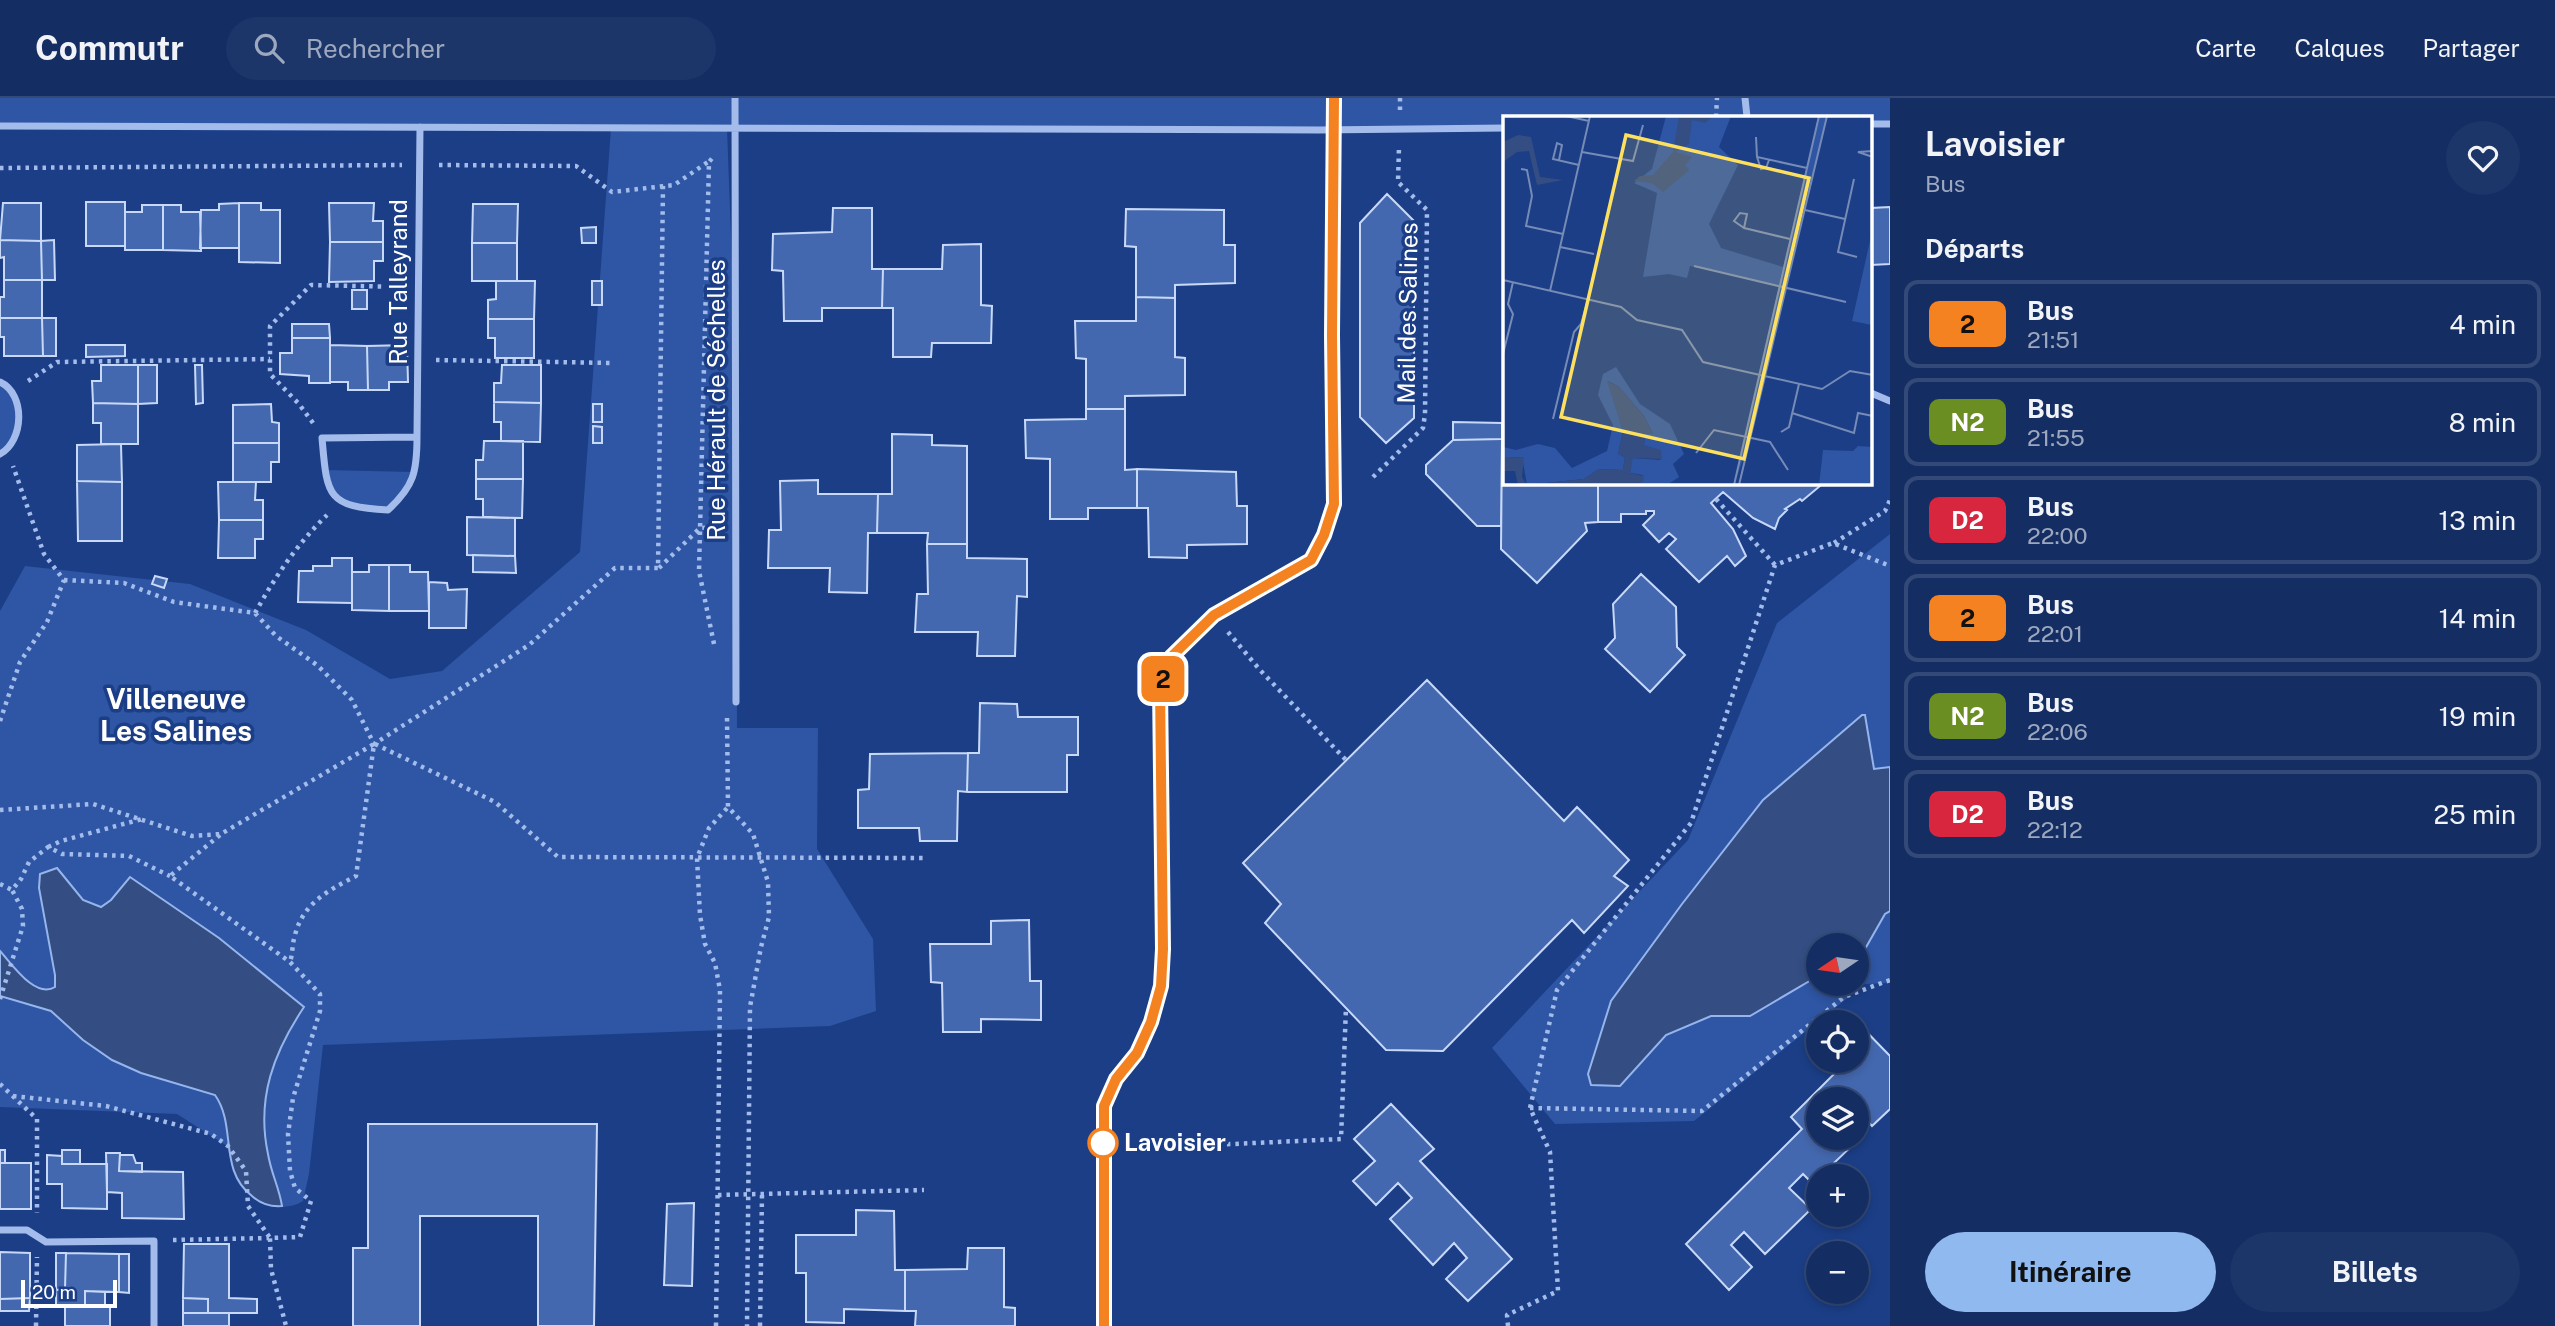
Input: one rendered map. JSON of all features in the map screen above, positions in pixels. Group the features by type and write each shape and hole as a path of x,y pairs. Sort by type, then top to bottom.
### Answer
{"street":[{"name":"Rue Hérault de Séchelles","path":"735,98 736,702"},
{"path":"1104,1326 1104,1106 1116,1079 1137,1053 1151,1022 1161,986 1163,935 1160,685 1171,657 1214,615 1311,560 1324,535 1334,504 1334,98"},
{"path":"1745,98 1747,116"},
{"path":"1872,124 1890,124"},
{"path":"0,126 736,131 1503,128"},
{"name":"Rue Talleyrand","path":"340,502 362,509 388,510 404,495 417,466 420,127"},
{"path":"0,382 13,392 18,406 16,437 4,452"},
{"path":"1872,393 1890,401"},
{"path":"340,502 326,483 322,438 417,437"},
{"path":"0,1230 27,1230 46,1242 154,1241 154,1326"}],"path":[{"name":"Mail des Salines","path":"1373,477 1423,428 1425,414 1427,210 1398,182 1400,98"},
{"path":"1716,116 1717,98"},
{"path":"0,167 576,166 611,191 674,185 709,162 736,131"},
{"path":"709,162 699,571 715,652"},
{"path":"658,568 663,186"},
{"path":"322,438 299,404 270,374 270,326 311,285 418,287"},
{"path":"13,392 57,362 270,359"},
{"path":"418,360 613,363"},
{"path":"4,452 44,555 64,580 124,583 174,602 255,613 276,636 317,664 352,700 374,744 356,876 323,893 313,902 295,935 290,962"},
{"path":"1716,499 1775,565"},
{"path":"1775,565 1833,543 1885,511 1890,500"},
{"path":"255,613 292,554 340,502"},
{"path":"170,876 221,834 374,744 530,645 615,568 658,568 700,528 736,526"},
{"path":"1833,543 1890,566"},
{"path":"1508,1326 1507,1315 1558,1291 1550,1152 1531,1108 1557,990 1691,823 1775,565"},
{"path":"0,721 20,662 47,622 64,580"},
{"path":"1214,615 1260,670 1346,760"},
{"path":"727,706 728,807 753,834 768,883 769,917 750,1007 747,1326"},
{"path":"374,744 495,802 558,857 927,858"},
{"path":"0,810 93,804 192,836 221,834"},
{"path":"716,1326 720,990 715,963 705,944 700,915 697,858 709,828 728,807"},
{"path":"12,890 29,862 48,847 143,819"},
{"path":"48,847 62,854 129,856 170,876 290,962 320,994 320,1011 293,1098 288,1134 290,1171 295,1188 311,1201 300,1237 154,1241"},
{"path":"0,884 12,890 22,909 23,926 0,999"},
{"path":"1531,1108 1702,1111 1844,996 1890,980"},
{"path":"1103,1151 1341,1139 1346,1007"},
{"path":"0,1084 37,1119 36,1326"},
{"path":"13,1096 106,1106 211,1133 228,1146 246,1171 248,1206 270,1238 271,1269 286,1326"},
{"path":"718,1195 924,1191"},
{"path":"760,1326 762,1194"}],"shaded area":[{"path":"0,98 1890,98 1890,124 1872,124 1872,116 1503,116 1503,128 727,128 736,372 737,728 818,728 817,849 873,939 876,1011 830,1026 323,1045 309,1174 303,1201 285,1207 275,1207 248,1195 236,1179 227,1146 177,1114 0,1107 0,611 25,566 190,584 306,630 390,679 442,671 580,552 611,128 0,126"},
{"path":"0,382 18,406 16,437 0,454"},
{"path":"325,470 415,472 388,510 340,502"},
{"path":"1890,534 1890,767 1874,770 1865,715 1763,800 1651,948 1591,1085 1620,1086 1666,1035 1711,1016 1750,1016 1806,983 1806,996 1850,996 1833,1010 1806,1010 1806,1031 1694,1121 1555,1124 1492,1048 1688,840 1777,623"},
{"path":"1865,715 1874,769 1890,767 1890,911 1885,914 1869,942 1869,933 1806,933 1806,983 1750,1016 1711,1016 1666,1035 1620,1086 1591,1085 1588,1074 1611,1001 1763,800"},
{"path":"57,868 83,900 101,907 111,900 130,877 219,938 304,1007 276,1059 266,1095 264,1114 269,1161 282,1206 262,1203 252,1196 235,1174 222,1107 215,1095 141,1073 112,1060 83,1040 51,1011 0,996 0,951 32,984 47,989 55,987 39,888 40,874"},
{"path":"1890,911 1890,983 1869,984 1869,942 1885,914"}],"building":[{"path":"1387,194 1414,221 1414,418 1386,443 1360,417 1360,223"},
{"path":"86,202 125,202 125,246 86,246"},
{"path":"3,203 41,203 41,241 0,240"},
{"path":"239,203 261,203 261,210 280,210 280,263 239,262"},
{"path":"239,203 239,248 200,248 201,210 219,210 219,204"},
{"path":"329,203 374,203 373,221 383,221 383,242 330,242"},
{"path":"473,204 518,204 517,243 472,243"},
{"path":"142,205 163,205 163,250 125,250 125,212 142,212"},
{"path":"163,205 181,205 181,212 200,212 201,251 163,250"},
{"path":"1890,207 1890,264 1872,265 1872,208"},
{"path":"833,208 872,208 872,269 883,269 882,308 822,308 822,321 784,321 783,271 772,270 773,234 832,232"},
{"path":"1126,209 1224,210 1224,245 1235,245 1235,283 1175,285 1175,298 1136,297 1136,247 1125,246"},
{"path":"596,227 596,243 582,243 581,228"},
{"path":"0,240 41,241 42,280 4,280 4,257 0,258"},
{"path":"54,240 55,280 42,280 41,241"},
{"path":"330,242 383,242 383,261 374,261 374,281 329,282"},
{"path":"472,243 517,243 517,281 472,281"},
{"path":"981,244 981,305 992,306 991,343 932,343 931,357 893,357 893,308 882,308 883,269 942,269 943,245"},
{"path":"4,280 42,280 42,318 0,318 0,297 4,297"},
{"path":"496,281 535,281 534,319 488,319 488,300 496,299"},
{"path":"592,281 602,281 602,305 592,305"},
{"path":"352,290 367,290 367,309 352,309"},
{"path":"1136,297 1175,298 1175,357 1185,358 1185,395 1125,396 1125,409 1086,409 1086,359 1076,358 1075,321 1136,321"},
{"path":"0,318 42,318 43,356 4,356"},
{"path":"42,318 56,318 56,356 43,356"},
{"path":"488,319 534,319 534,358 495,358 495,338 488,338"},
{"path":"292,324 329,324 330,338 292,338"},
{"path":"292,338 330,338 330,383 309,383 309,376 280,374 280,353 292,353"},
{"path":"86,345 125,345 125,356 86,357"},
{"path":"330,345 367,346 368,390 348,390 348,382 330,382"},
{"path":"407,345 408,382 389,382 389,390 368,390 367,346"},
{"path":"101,365 138,365 138,404 93,403 92,381 101,381"},
{"path":"138,365 157,365 157,403 138,404"},
{"path":"195,365 202,365 203,403 196,404"},
{"path":"502,365 541,365 541,403 494,402 494,383 501,383"},
{"path":"494,402 541,403 540,442 501,441 501,422 494,422"},
{"path":"93,403 138,404 138,444 101,444 101,423 93,423"},
{"path":"271,404 272,422 279,423 279,443 233,443 233,405"},
{"path":"593,404 602,404 602,422 593,422"},
{"path":"1086,409 1125,409 1125,470 1137,469 1137,508 1088,508 1088,519 1050,519 1050,459 1026,458 1025,420 1086,419"},
{"path":"1453,422 1502,423 1502,439 1453,440"},
{"path":"593,426 602,427 602,443 593,443"},
{"path":"892,434 932,435 932,445 967,446 967,544 927,544 928,533 877,533 878,494 892,494"},
{"path":"1502,439 1503,485 1598,485 1598,522 1585,523 1587,531 1537,583 1501,549"},
{"path":"1502,439 1501,526 1477,526 1426,474 1426,465 1453,440"},
{"path":"484,441 523,441 523,479 476,479 476,460 483,460"},
{"path":"233,443 279,443 279,462 271,462 271,482 233,482"},
{"path":"121,444 122,482 77,481 77,445"},
{"path":"1137,469 1236,472 1237,506 1247,506 1247,544 1187,545 1187,558 1149,557 1148,508 1137,508"},
{"path":"476,479 523,479 522,518 483,517 483,499 476,499"},
{"path":"818,480 818,494 878,494 877,533 868,533 867,593 829,592 830,568 768,568 769,530 781,530 780,481"},
{"path":"77,481 122,482 122,541 78,541"},
{"path":"218,482 256,482 255,500 263,500 263,520 219,520"},
{"path":"1598,485 1820,486 1802,501 1800,499 1785,509 1787,510 1779,518 1775,529 1753,518 1723,492 1711,503 1733,529 1746,556 1735,566 1727,556 1699,582 1666,549 1676,539 1669,533 1659,542 1643,525 1654,511 1646,511 1646,514 1621,514 1621,522 1598,522"},
{"path":"467,517 515,518 515,556 467,555"},
{"path":"219,520 263,520 263,539 255,539 255,558 218,558"},
{"path":"927,544 967,544 967,558 1027,559 1027,597 1017,596 1015,656 977,656 978,632 915,632 917,594 928,594"},
{"path":"473,555 515,556 516,573 473,572"},
{"path":"332,558 352,558 352,603 298,602 299,571 313,571 313,566 332,566"},
{"path":"369,565 389,565 389,611 352,610 352,572 369,572"},
{"path":"389,565 410,565 410,572 428,572 429,611 389,611"},
{"path":"1641,574 1676,607 1677,647 1685,655 1650,692 1605,649 1615,638 1613,604"},
{"path":"155,576 167,579 164,588 152,584"},
{"path":"429,582 447,583 448,590 467,589 466,628 429,628"},
{"path":"1427,680 1564,821 1577,807 1629,860 1614,876 1628,886 1584,933 1572,920 1443,1051 1386,1050 1265,923 1281,904 1243,863"},
{"path":"980,703 1017,704 1018,717 1078,717 1078,755 1067,755 1067,792 967,792 968,753 979,753"},
{"path":"968,753 967,792 958,791 957,841 920,841 919,828 858,828 858,790 869,789 870,754"},
{"path":"1029,920 1030,981 1041,981 1041,1020 981,1019 981,1032 943,1032 942,983 931,982 930,944 991,944 991,921"},
{"path":"1869,1034 1890,1056 1890,1109 1872,1126 1869,1123 1869,1087 1821,1087 1835,1073 1869,1073"},
{"path":"1806,1102 1806,1150 1848,1150 1835,1164 1806,1164 1806,1177 1803,1174 1789,1188 1806,1204 1806,1214 1765,1254 1744,1232 1731,1245 1752,1267 1729,1290 1686,1244 1802,1129 1791,1117"},
{"path":"1391,1104 1434,1149 1420,1161 1512,1259 1468,1301 1446,1279 1467,1258 1454,1243 1433,1265 1390,1219 1412,1198 1398,1183 1376,1205 1353,1181 1375,1161 1354,1139"},
{"path":"368,1124 597,1124 594,1326 538,1326 538,1216 420,1216 420,1326 353,1326 353,1248 368,1248"},
{"path":"0,1150 5,1150 5,1163 0,1163"},
{"path":"62,1150 80,1150 80,1164 62,1164"},
{"path":"106,1153 120,1153 119,1171 183,1172 184,1219 122,1218 122,1193 107,1192"},
{"path":"47,1155 62,1156 62,1164 107,1164 107,1209 62,1208 62,1184 47,1184"},
{"path":"120,1155 133,1155 136,1163 142,1163 142,1172 119,1171"},
{"path":"0,1163 31,1163 31,1209 0,1209"},
{"path":"694,1203 692,1286 664,1285 667,1204"},
{"path":"856,1210 894,1211 895,1270 905,1270 905,1311 844,1309 844,1323 806,1322 806,1273 796,1273 796,1235 856,1235"},
{"path":"184,1244 229,1244 229,1298 257,1299 257,1313 208,1313 208,1299 183,1298"},
{"path":"968,1248 1004,1248 1004,1307 1015,1308 1015,1326 915,1326 916,1311 905,1311 905,1270 967,1269"},
{"path":"0,1252 30,1253 30,1298 0,1299"},
{"path":"56,1253 66,1253 65,1289 56,1290"},
{"path":"66,1253 119,1254 119,1292 85,1291 85,1305 56,1306 56,1290 65,1289"},
{"path":"119,1254 129,1254 129,1293 119,1292"},
{"path":"85,1291 105,1292 105,1305 85,1305"},
{"path":"30,1298 29,1311 0,1311 0,1299"},
{"path":"183,1298 208,1299 208,1313 183,1313"},
{"path":"65,1305 110,1306 110,1326 65,1326"},
{"path":"183,1313 229,1313 229,1326 183,1326"}],"bus line":[{"name":"2","path":"1104,1326 1104,1106 1116,1079 1137,1053 1151,1022 1161,986 1163,949 1160,685 1171,657 1214,615 1311,560 1324,535 1334,504 1334,98"}],"place":[{"name":"Lavoisier","path":"1103,1143"}],"district":[{"name":"Villeneuve Les Salines","path":"176,715"}]}
